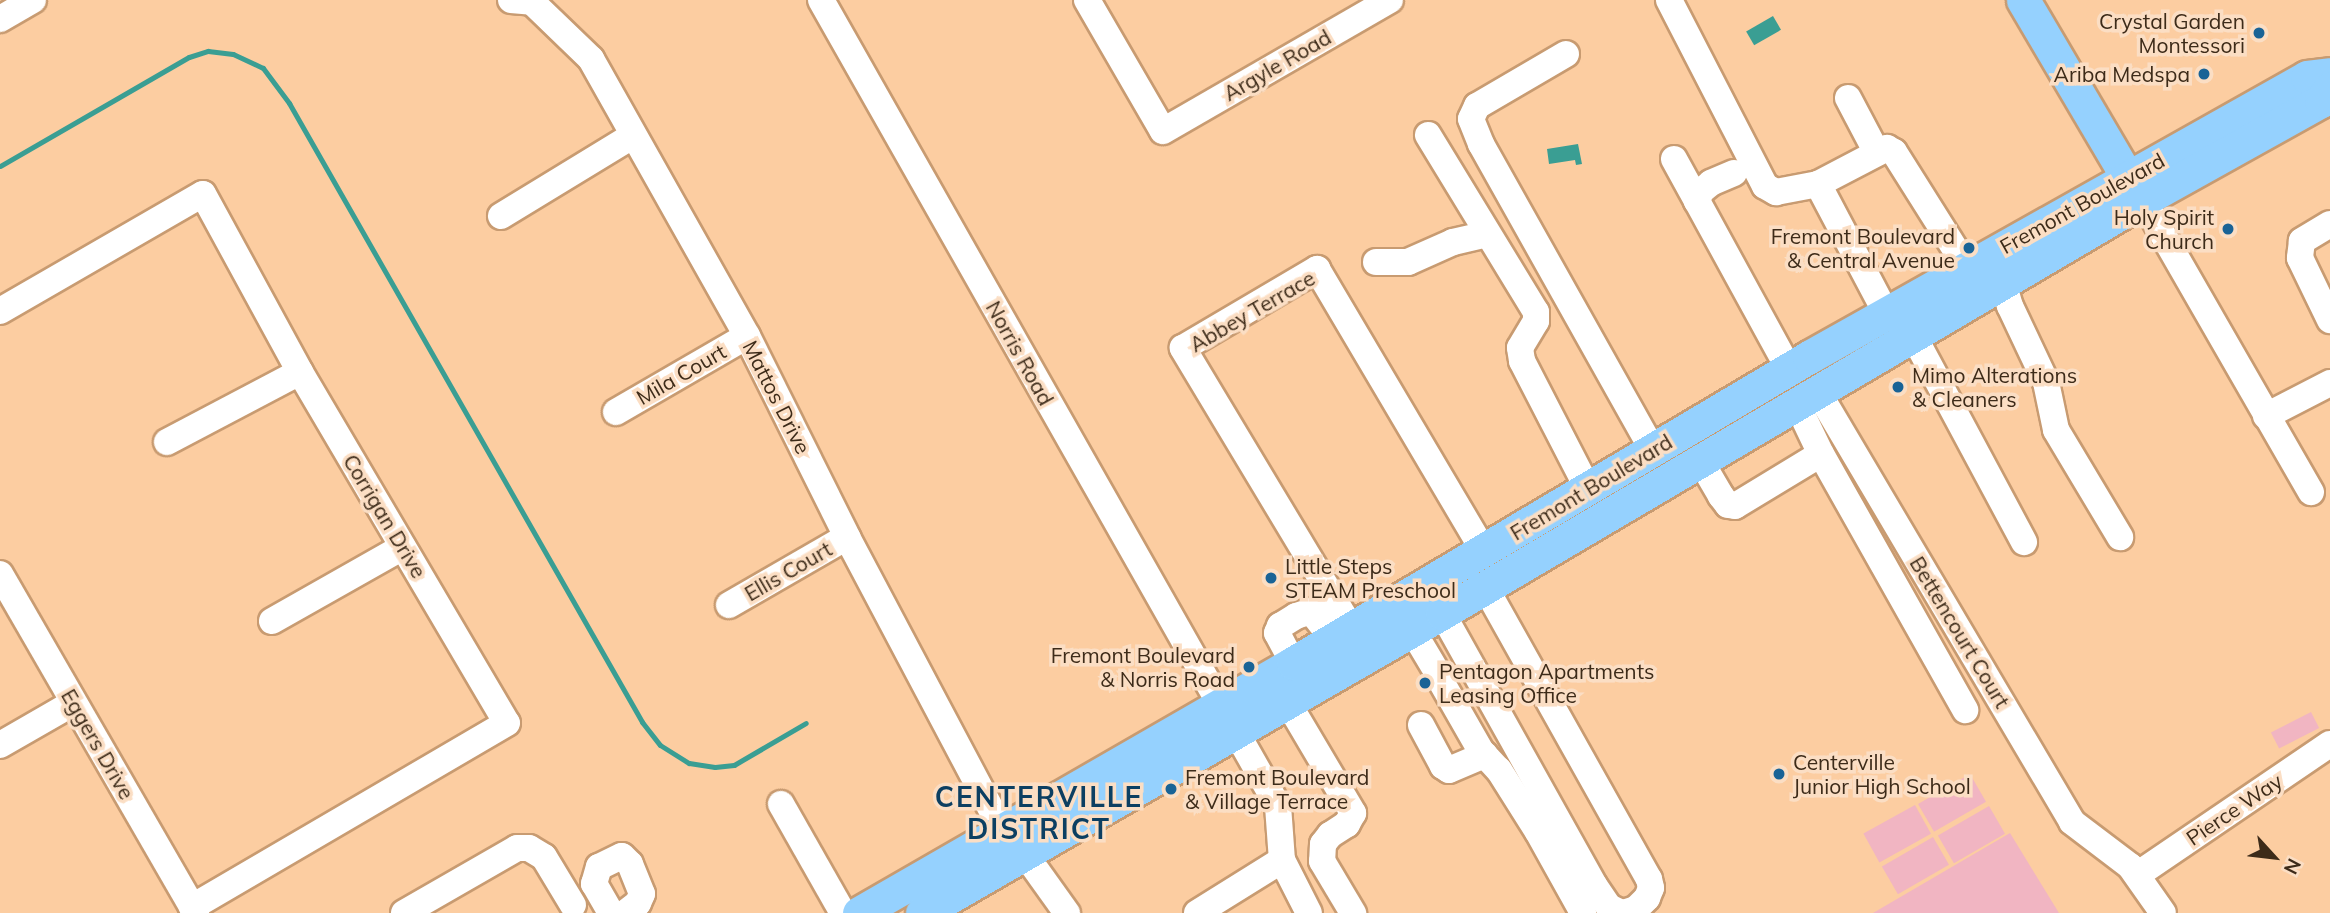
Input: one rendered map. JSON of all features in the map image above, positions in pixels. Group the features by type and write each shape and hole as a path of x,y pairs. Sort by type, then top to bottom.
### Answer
{"main road":[{"path":"2023,0 2137,193"},
{"name":"Fremont Boulevard","path":"859,913 1014,842 1236,734 2003,282 2307,77 2330,74"},
{"name":"Fremont Boulevard","path":"922,913 1014,842 1220,705 1789,369 1967,268 2137,193 2321,101 2330,88"}],"street":[{"path":"0,19 33,0"},
{"name":"Norris Road","path":"821,0 1278,806 1282,860"},
{"name":"Argyle Road","path":"1087,0 1163,131 1384,2"},
{"path":"1669,0 1765,186 1776,192 1818,184 1887,148 1906,167 1967,268"},
{"name":"Mattos Drive","path":"525,1 591,59 747,336 847,537 1014,842 1067,913"},
{"path":"1566,54 1477,107 1471,119 1481,144 1653,450"},
{"path":"1848,98 1877,153"},
{"path":"1428,135 1536,312 1536,321 1520,348 1522,361 1588,489"},
{"path":"500,216 632,136"},
{"path":"1674,159 1789,369"},
{"path":"1697,201 1701,191 1711,183 1734,173"},
{"path":"1818,184 1886,313"},
{"path":"2137,193 2311,492"},
{"name":"Corrigan Drive","path":"0,312 203,194 300,372 507,723 194,910"},
{"path":"2330,224 2302,241 2300,258 2330,320"},
{"path":"1376,262 1408,262 1453,242 1487,234"},
{"name":"Abbey Terrace","path":"1342,633 1183,348 1317,269 1483,550"},
{"path":"2003,282 2010,306 2046,382 2056,430 2120,537"},
{"path":"1913,335 2025,542"},
{"name":"Mila Court","path":"616,412 747,336"},
{"path":"167,442 300,372"},
{"path":"2266,416 2330,383"},
{"path":"1807,398 1821,454 1965,710"},
{"name":"Bettencourt Court","path":"1807,398 2072,822 2129,866"},
{"path":"1700,460 1721,496 1728,505 1735,506 1821,454"},
{"name":"Ellis Court","path":"729,605 847,537"},
{"path":"272,621 403,547"},
{"name":"Eggers Drive","path":"0,574 194,910"},
{"path":"1443,613 1594,885 1609,907 1622,913 1636,909 1647,898 1651,888 1649,879 1485,587"},
{"path":"1412,630 1485,755 1499,770 1538,832 1583,913"},
{"path":"0,745 74,702"},
{"path":"1288,703 1353,813 1348,824 1323,844 1322,861 1353,913"},
{"path":"1422,725 1443,766 1449,770 1485,755"},
{"name":"Pierce Way","path":"2129,866 2330,744"},
{"path":"781,804 843,913"},
{"path":"404,913 517,848 529,848 544,857 573,905"},
{"path":"611,913 594,884 599,867 622,856 630,864 642,894 638,903 625,913"},
{"path":"1197,913 1282,860 1309,913"},
{"path":"2129,866 2163,913"}],"shaded area":[{"path":"2311,712 2319,728 2279,748 2271,732"},
{"path":"1970,774 1986,802 1934,832 1918,804"},
{"path":"1915,805 1931,834 1879,862 1863,834"},
{"path":"1989,806 2005,834 1954,863 1938,836"},
{"path":"2010,833 2059,913 1873,913"},
{"path":"1933,837 1949,865 1898,894 1882,866"}],"water":[{"path":"1773,16 1781,30 1754,45 1746,32"},
{"path":"1578,144 1582,164 1576,165 1575,160 1549,164 1547,149"}],"waterway":[{"path":"0,166 189,57 208,51 233,54 263,68 289,103 642,722 660,745 689,763 715,767 734,765 806,723"}],"place":[{"name":"Crystal Garden Montessori","path":"2259,33"},
{"name":"Ariba Medspa","path":"2204,74"},
{"name":"Holy Spirit Church","path":"2228,229"},
{"name":"Fremont Boulevard & Central Avenue","path":"1969,248"},
{"name":"Mimo Alterations & Cleaners","path":"1898,387"},
{"name":"Little Steps STEAM Preschool","path":"1271,578"},
{"name":"Fremont Boulevard & Norris Road","path":"1249,667"},
{"name":"Pentagon Apartments Leasing Office","path":"1425,683"},
{"name":"Centerville Junior High School","path":"1779,774"},
{"name":"Fremont Boulevard & Village Terrace","path":"1171,789"}],"district":[{"name":"CENTERVILLE DISTRICT","path":"1039,813"}]}
